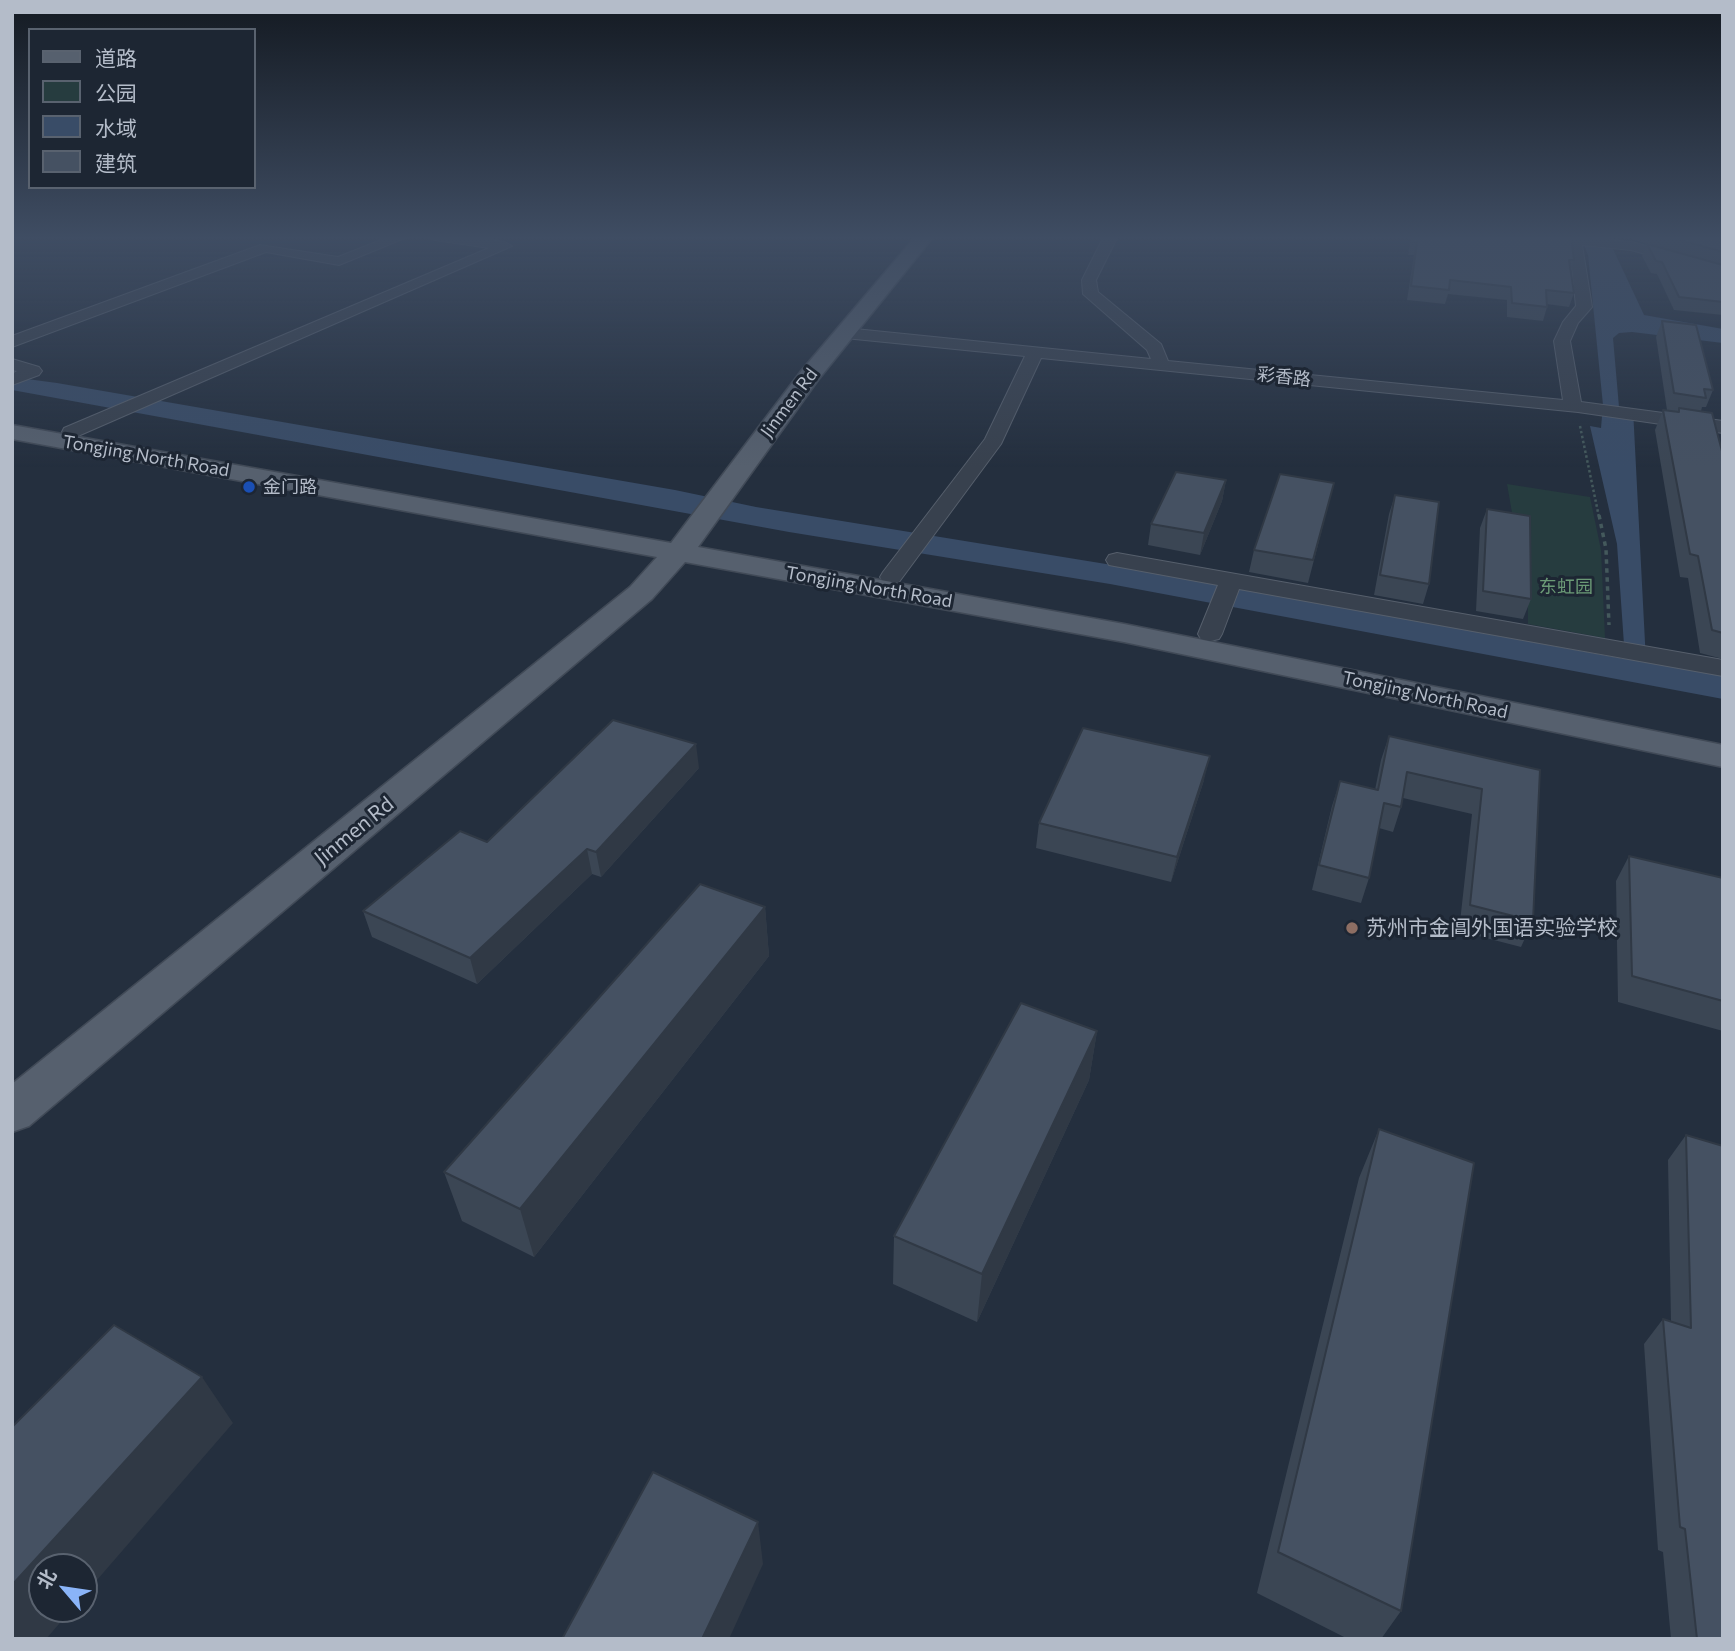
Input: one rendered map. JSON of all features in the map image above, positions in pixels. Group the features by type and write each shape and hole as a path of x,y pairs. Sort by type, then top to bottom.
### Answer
{"main road":[{"name":"Jinmen Rd","path":"12,1112 606,624 723,492 803,384 861,313"},
{"name":"Tongjing North Road","path":"12,421 680,543 1723,756"},
{"name":"Tongjing North Road","path":"12,432 891,577 1215,620 1723,739"},
{"name":"Jinmen Rd","path":"12,1080 680,543"}],"street":[{"path":"12,342 90,313"},
{"path":"71,432 347,313"},
{"path":"1114,313 1155,348 1161,365"},
{"path":"1576,407 1562,341 1579,313"},
{"name":"彩香路","path":"845,333 1576,407 1723,426"},
{"path":"891,577 994,440 1035,352"},
{"path":"1117,560 1723,668"},
{"path":"1215,620 1230,582"}],"path":[{"path":"1576,407 1606,549 1610,647"}],"green space":[{"name":"东虹园","path":"1507,484 1590,497 1601,550 1605,638 1528,624 1528,532 1515,530"}],"water":[{"path":"1594,313 1643,313 1723,329 1723,343 1632,332 1619,333 1613,338 1619,407 1633,409 1646,662 1723,676 1723,699 1110,584 789,532 12,390 12,377 675,490 756,507 1106,564 1625,659 1617,544 1590,426 1601,428 1603,405"}],"building":[{"path":"1662,321 1696,325 1713,390 1704,389 1706,398 1674,393"},
{"path":"1679,408 1712,413 1723,455 1723,633 1712,630 1698,556 1690,554 1663,410 1679,412"},
{"path":"1176,472 1226,480 1204,533 1151,524"},
{"path":"1280,474 1334,483 1313,560 1254,550"},
{"path":"1395,495 1439,502 1429,584 1380,575"},
{"path":"1487,509 1530,516 1531,599 1483,591"},
{"path":"613,720 696,744 596,852 587,849 470,958 363,911 460,831 487,842"},
{"path":"1083,728 1210,756 1177,857 1039,823"},
{"path":"1389,736 1540,770 1533,921 1470,905 1482,789 1407,772 1401,807 1384,803 1369,878 1319,865 1340,781 1378,790"},
{"path":"1629,856 1723,878 1723,1001 1632,976"},
{"path":"700,884 765,907 520,1209 444,1172"},
{"path":"1021,1003 1097,1031 982,1274 894,1236"},
{"path":"1379,1129 1474,1163 1401,1611 1278,1552"},
{"path":"1686,1135 1723,1146 1723,1639 1697,1639 1685,1529 1680,1527 1663,1319 1691,1328"},
{"path":"114,1325 202,1377 41,1553 28,1553 28,1567 12,1585 12,1427"},
{"path":"653,1472 758,1522 702,1639 562,1639"}],"place":[{"name":"金门路","path":"249,487"},
{"name":"苏州市金阊外国语实验学校","path":"1352,928"}]}
